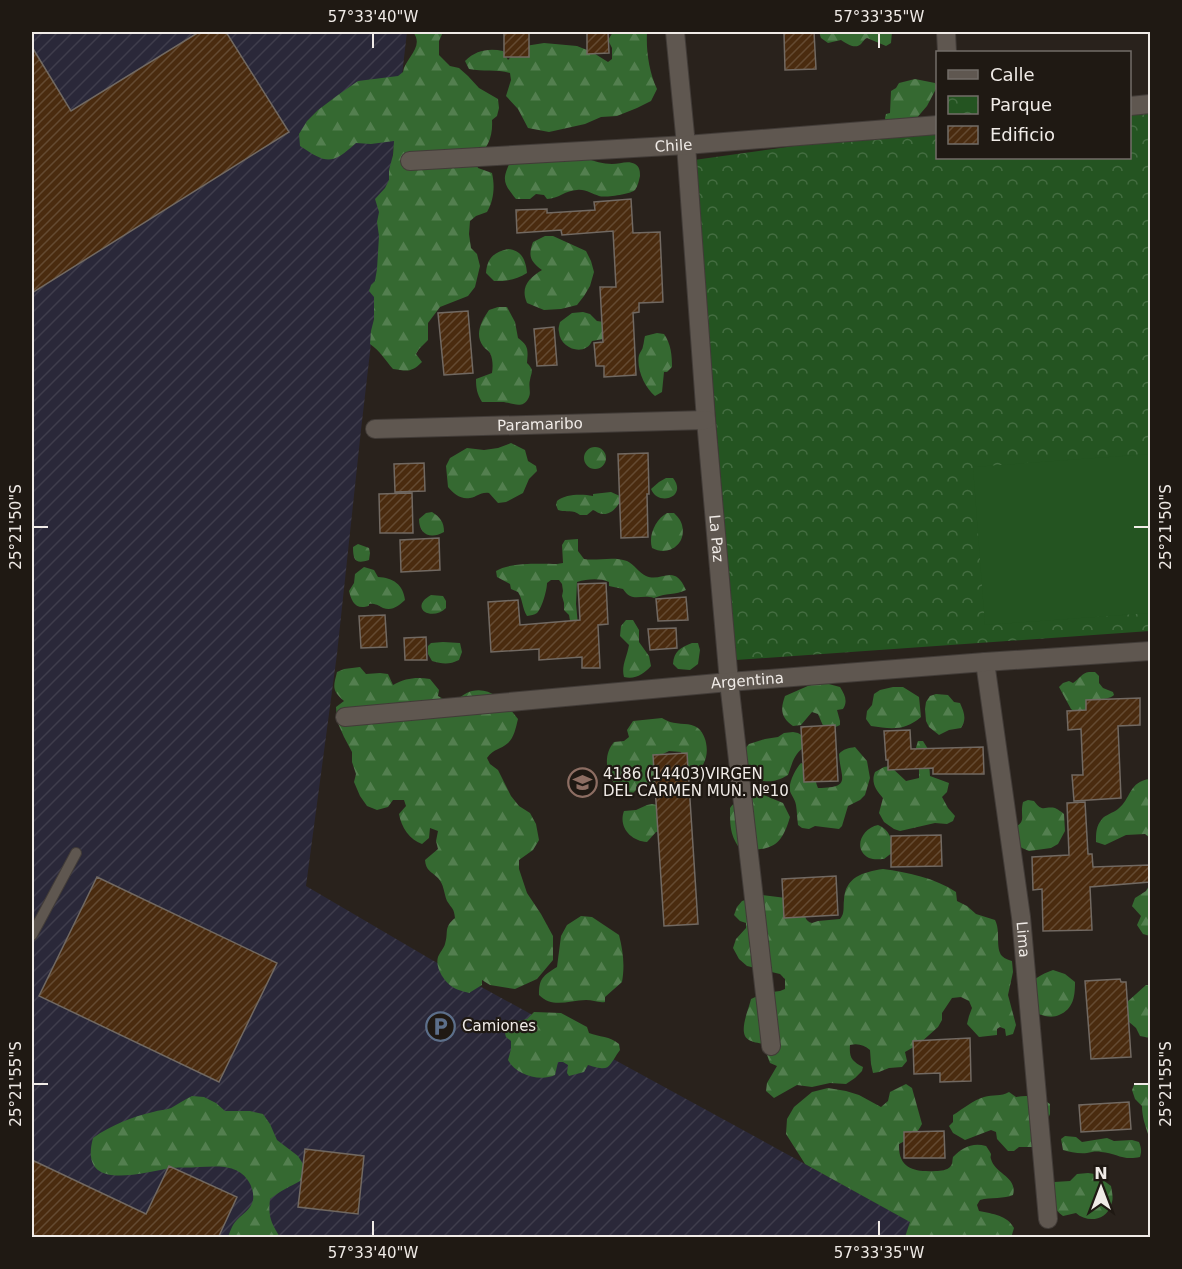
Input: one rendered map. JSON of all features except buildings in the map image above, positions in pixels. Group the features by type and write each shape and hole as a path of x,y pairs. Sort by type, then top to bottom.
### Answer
{"street":[{"name":"La Paz","path":"675,32 729,682 771,1046"},
{"path":"946,32 947,51"},
{"path":"1131,106 1150,104"},
{"name":"Chile","path":"410,160 686,145 936,125"},
{"name":"Paramaribo","path":"375,429 706,420"},
{"name":"Argentina","path":"345,717 729,682 1150,651"},
{"name":"Lima","path":"985,662 1021,917 1048,1219"}],"lane":[{"path":"32,935 76,853"}],"shaded area":[{"path":"32,32 407,32 337,654 306,886 432,960 911,1222 905,1237 32,1237"}],"green space":[{"path":"413,32 443,32 439,41 439,55 450,66 459,68 479,88 498,99 499,108 497,116 492,120 489,142 475,159 478,168 492,173 494,188 487,212 470,221 471,248 477,254 480,266 475,287 468,296 440,307 428,323 428,340 416,354 422,362 412,370 405,371 393,369 370,344 374,319 374,297 369,291 375,281 379,236 377,222 379,212 375,199 389,180 394,141 356,143 341,155 329,160 300,146 299,134 318,110 358,81 398,76 403,72 416,48 416,37"},
{"path":"613,32 647,32 649,61 657,89 651,101 617,116 601,117 585,124 549,132 528,128 518,109 506,96 511,80 510,73 469,69 465,61 478,52 493,50 503,51 508,60 519,47 544,43 577,46 608,62 612,59 612,48 608,40"},
{"path":"819,32 892,32 891,43 886,46 867,38 856,46 841,40 828,43 821,38"},
{"path":"915,79 935,83 936,89 927,106 915,120 886,122 886,114 890,113 891,91 899,83"},
{"path":"1150,97 1150,631 736,660 694,160 936,126 936,159 1131,159 1131,100"},
{"path":"585,158 605,163 635,164 640,174 635,190 612,196 599,196 586,191 573,190 551,199 536,194 530,199 516,199 506,185 505,177 510,162"},
{"path":"545,236 553,236 586,251 591,261 594,272 590,286 577,305 544,310 527,303 525,288 533,276 542,270 531,258 531,247 533,242"},
{"path":"508,249 520,254 526,264 527,273 511,280 494,281 486,273 488,263 495,254"},
{"path":"507,307 515,322 518,338 527,349 527,363 532,372 529,397 523,404 482,402 477,391 476,379 492,373 493,368 490,353 480,341 480,327 489,310"},
{"path":"572,313 590,314 597,321 610,323 603,339 592,341 584,349 573,349 560,338 560,322"},
{"path":"664,334 668,342 672,367 664,372 662,392 655,396 642,378 638,360 645,336"},
{"path":"511,443 525,450 528,461 536,466 537,471 529,479 523,493 506,502 498,503 489,493 463,498 448,487 446,466 450,458 467,448 484,450"},
{"path":"595,447 603,450 606,458 603,466 595,469 587,466 584,458 587,450"},
{"path":"1150,454 1150,613 985,625 973,467"},
{"path":"666,478 673,478 677,490 670,497 660,498 651,489"},
{"path":"611,492 622,497 615,508 606,514 593,510 587,515 580,515 575,512 558,510 556,505 557,501 569,496 593,496 593,494"},
{"path":"432,512 441,520 444,532 430,535 423,532 419,519 426,513"},
{"path":"667,513 674,513 680,520 682,538 670,550 652,548 651,538 654,528 659,519"},
{"path":"578,539 578,551 584,559 627,561 646,576 672,575 677,577 686,590 654,598 633,597 623,589 609,586 609,582 593,579 577,582 578,625 571,626 569,615 564,610 562,584 559,580 551,580 547,583 539,611 527,616 518,592 511,589 510,584 497,577 496,571 517,565 563,563 562,545 565,540"},
{"path":"358,544 369,548 369,560 361,562 356,560 353,547"},
{"path":"364,567 374,570 378,577 388,579 400,586 405,600 390,609 374,604 361,607 355,604 349,591 354,583 355,574"},
{"path":"431,595 443,596 446,608 435,614 425,612 422,604"},
{"path":"626,620 633,620 639,630 639,642 649,656 651,666 642,674 632,678 624,677 623,673 629,645 620,636 621,626"},
{"path":"431,643 460,643 462,652 459,660 446,664 432,661 428,654 428,646"},
{"path":"692,643 698,643 700,650 698,664 690,670 678,669 673,664 676,653"},
{"path":"360,667 366,674 388,674 393,685 411,679 430,679 439,690 438,696 451,703 469,692 486,691 499,698 518,719 510,741 492,752 487,758 490,764 498,770 511,796 519,806 530,813 536,824 539,840 533,850 519,860 519,869 527,893 553,936 553,960 537,979 515,989 490,985 482,980 482,985 469,993 451,986 440,973 438,957 445,944 448,927 455,918 442,883 428,869 425,860 438,849 436,841 438,831 430,828 429,838 422,844 410,836 399,814 406,806 404,800 393,800 388,807 377,810 367,806 354,782 356,774 352,752 337,721 336,707 344,701 335,688 337,672"},
{"path":"1089,672 1095,672 1103,688 1113,692 1114,695 1099,701 1099,705 1077,714 1071,709 1059,687 1069,681 1073,683"},
{"path":"825,683 840,687 844,695 845,706 837,710 840,725 831,729 824,728 818,714 812,712 801,725 793,726 783,713 782,705 785,696 810,685"},
{"path":"893,687 903,687 919,697 921,717 909,725 898,728 871,726 866,719 874,694"},
{"path":"948,695 954,702 960,703 964,712 961,728 939,735 929,727 926,721 926,702 930,696"},
{"path":"662,718 698,728 707,748 704,762 695,771 687,772 681,752 669,751 663,754 659,785 642,784 633,793 625,791 618,787 609,773 607,757 610,749 614,742 624,741 629,737 627,730 633,721"},
{"path":"793,732 806,738 805,747 796,756 788,775 778,780 768,781 747,777 743,751 749,744"},
{"path":"918,741 923,741 928,749 930,776 949,783 947,792 942,797 955,816 953,821 947,824 935,823 900,831 884,822 879,813 883,798 874,785 873,779 875,772 890,766 906,781 919,778 915,751"},
{"path":"855,747 867,761 870,778 865,795 848,806 839,829 815,826 809,829 802,828 798,825 796,805 790,788 797,768 801,763 805,764 812,772 818,788 836,786 842,780 839,754"},
{"path":"1150,779 1150,838 1145,834 1126,835 1105,845 1096,842 1097,827 1102,819 1122,805 1138,783"},
{"path":"759,793 783,803 790,817 787,827 778,841 767,848 741,850 731,830 730,808 736,801"},
{"path":"1034,801 1042,808 1055,808 1064,814 1065,831 1058,844 1051,848 1029,851 1017,844 1010,830 1021,821 1023,802"},
{"path":"652,804 662,806 662,831 656,832 647,842 641,841 631,836 624,828 624,811 636,810"},
{"path":"878,825 888,832 892,843 893,852 884,859 869,858 864,854 860,844 867,830"},
{"path":"883,869 911,874 939,883 956,892 957,901 976,914 995,920 1000,953 1004,958 1012,961 1013,972 1008,995 1016,1025 1013,1034 1006,1036 1005,1029 1000,1027 997,1029 997,1035 979,1037 967,1024 972,1008 969,1001 961,997 952,998 942,1013 942,1020 938,1027 919,1044 905,1052 907,1061 902,1067 873,1073 870,1050 861,1045 850,1045 852,1059 863,1067 855,1078 846,1084 830,1083 812,1087 797,1085 774,1098 766,1091 767,1083 777,1066 770,1063 763,1044 750,1041 746,1037 744,1027 751,999 764,993 785,989 785,979 780,974 747,966 739,959 733,948 736,939 746,928 746,923 734,915 737,907 742,901 761,895 794,899 805,910 807,920 812,923 840,919 845,892 852,881 862,874"},
{"path":"1150,884 1150,936 1143,934 1137,925 1141,916 1132,906 1135,898 1146,891"},
{"path":"581,916 592,917 619,935 623,958 622,982 605,997 605,1002 586,1000 550,1002 539,995 541,981 545,975 557,967 561,936 567,925"},
{"path":"1053,970 1065,974 1075,982 1074,997 1068,1009 1051,1017 1021,1008 1021,990 1036,978"},
{"path":"1146,985 1150,985 1150,1038 1140,1036 1136,1028 1128,1021 1126,1003"},
{"path":"534,1012 561,1013 587,1027 589,1033 616,1041 620,1050 610,1065 605,1068 588,1065 584,1072 569,1076 568,1065 558,1062 555,1075 549,1077 542,1078 522,1073 508,1060 511,1041 506,1037 504,1030 507,1024 527,1019"},
{"path":"1150,1083 1150,1136 1142,1106 1135,1099 1132,1090 1134,1085"},
{"path":"906,1084 912,1088 922,1124 913,1136 899,1144 899,1153 905,1164 915,1170 942,1171 950,1167 953,1157 964,1149 972,1145 986,1146 993,1164 1009,1180 1014,1189 1013,1195 980,1200 977,1205 979,1211 1008,1220 1014,1228 1011,1238 905,1237 910,1222 805,1164 786,1134 787,1119 794,1107 812,1092 828,1088 846,1091 881,1107 888,1101 890,1092"},
{"path":"1009,1092 1016,1097 1034,1097 1050,1104 1050,1114 1037,1144 1008,1151 997,1139 996,1132 991,1130 965,1140 953,1133 949,1126 953,1122 953,1115 980,1098"},
{"path":"192,1096 204,1097 225,1111 250,1111 263,1114 277,1140 298,1156 305,1167 302,1180 270,1199 271,1220 280,1237 228,1237 235,1223 252,1204 253,1198 249,1182 245,1176 234,1169 213,1166 175,1168 116,1176 103,1173 95,1167 91,1156 93,1138 122,1122 171,1108"},
{"path":"1065,1136 1076,1137 1082,1142 1107,1138 1114,1141 1132,1140 1139,1142 1141,1155 1129,1158 1099,1152 1066,1151 1063,1150 1061,1139"},
{"path":"1077,1174 1095,1174 1111,1186 1112,1200 1109,1210 1096,1219 1085,1218 1076,1213 1063,1216 1055,1209 1051,1201 1050,1192 1054,1182 1070,1181"}],"place":[{"name":"4186 (14403)VIRGEN DEL CARMEN MUN. Nº10","path":"582,783"},
{"name":"Camiones","path":"441,1026"}]}
